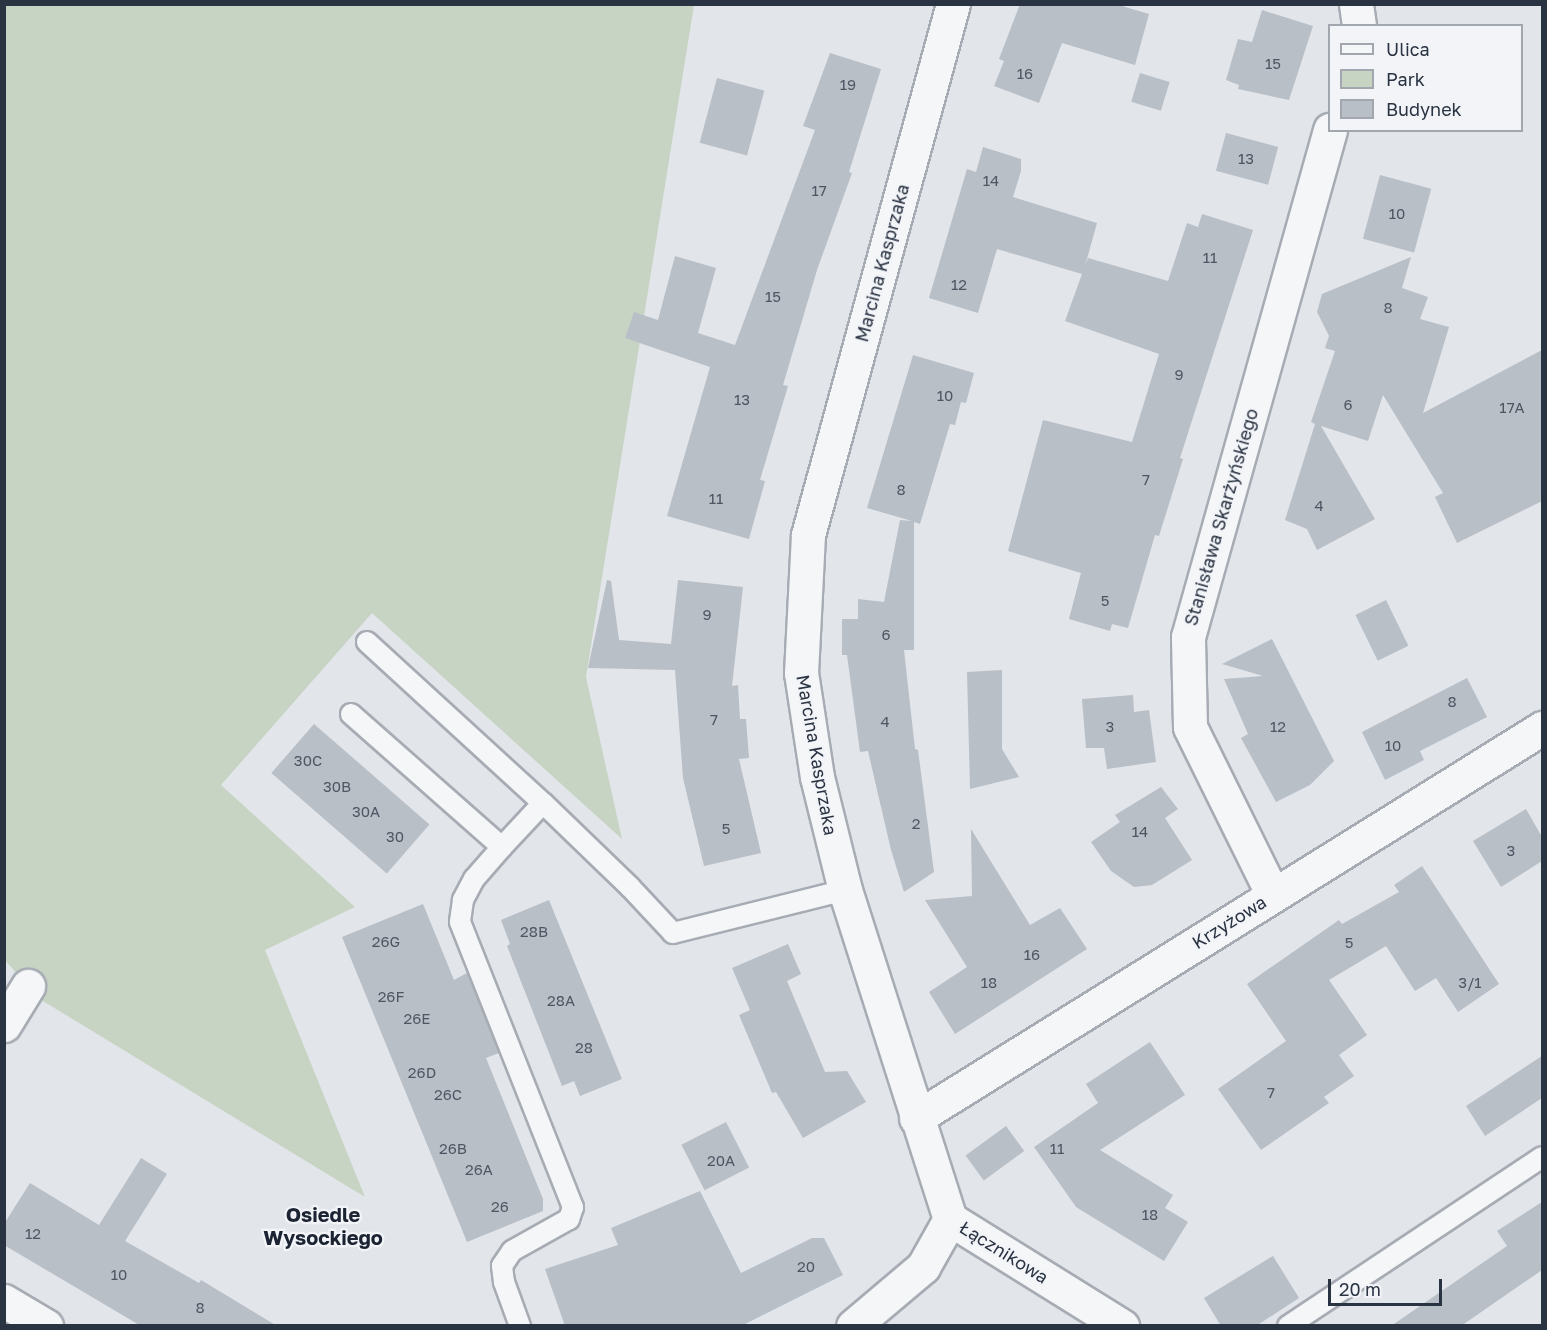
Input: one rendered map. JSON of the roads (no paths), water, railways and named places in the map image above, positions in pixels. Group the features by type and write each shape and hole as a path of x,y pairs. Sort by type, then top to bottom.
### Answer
{"street":[{"name":"Marcina Kasprzaka","path":"950,1219 845,890 818,777 801,673 808,535 953,4"},
{"path":"1356,4 1359,24"},
{"name":"Stanisława Skarżyńskiego","path":"1273,895 1190,727 1188,637 1328,132"},
{"name":"Krzyżowa","path":"916,1118 1542,728"},
{"path":"4,1025 28,986"},
{"name":"Łącznikowa","path":"853,1326 923,1267 950,1219 1122,1326"},
{"path":"4,1301 46,1326"}],"lane":[{"path":"367,642 543,803 630,887 673,933 845,890"},
{"path":"351,714 502,847"},
{"path":"520,1326 504,1282 502,1266 512,1251 569,1219 573,1207 460,922 463,900 474,879 543,803"},
{"path":"1288,1326 1542,1157"}],"district":[{"name":"Osiedle Wysockiego","path":"323,1226"}]}
